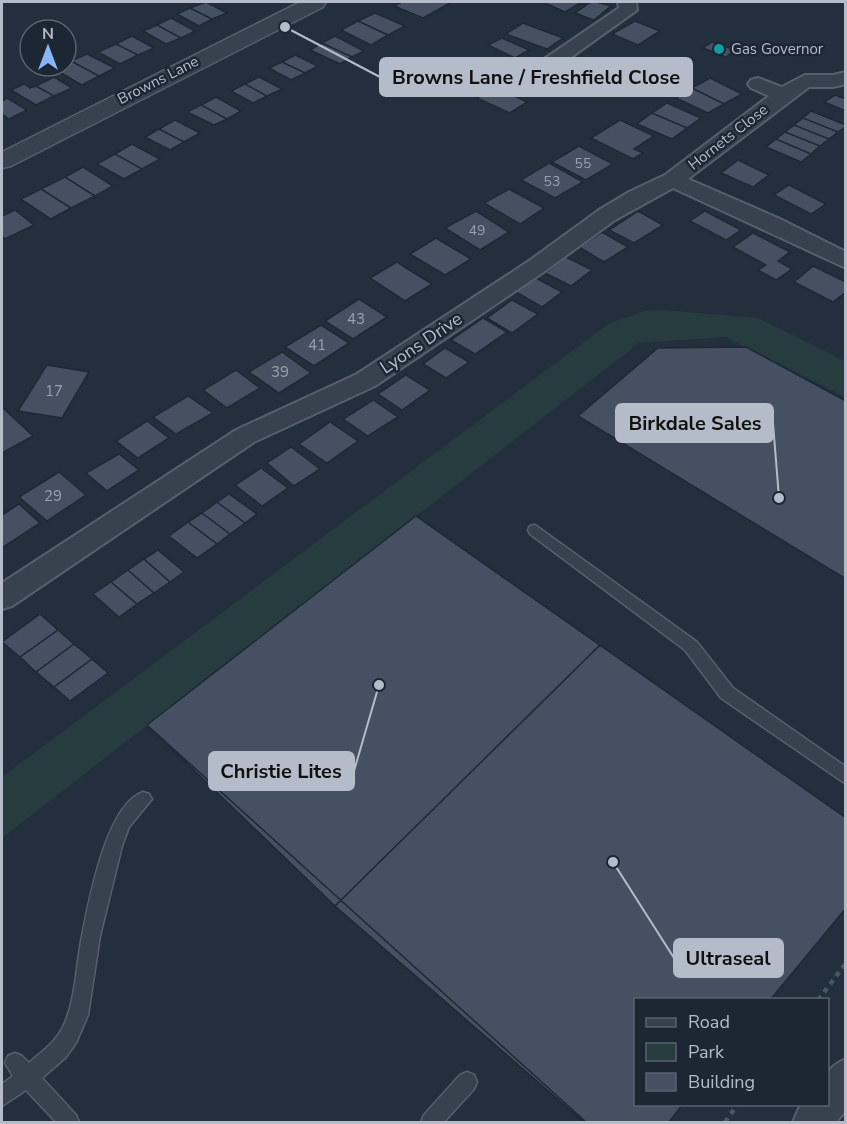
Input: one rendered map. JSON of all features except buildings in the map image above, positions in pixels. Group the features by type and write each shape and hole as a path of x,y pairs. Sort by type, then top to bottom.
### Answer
{"street":[{"name":"Browns Lane","path":"2,161 315,2"},
{"path":"535,74 628,10 627,2"},
{"name":"Hornets Close","path":"673,180 783,95 805,81 833,81 846,78"},
{"name":"Hornets Close","path":"758,84 783,95"},
{"path":"673,180 772,224 846,261"},
{"name":"Lyons Drive","path":"2,598 245,436 366,380 537,266 607,215 637,197 673,180"},
{"path":"829,1100 846,1078"},
{"path":"812,1122 825,1106"}],"lane":[{"path":"535,530 691,646 727,693 846,777"},
{"path":"2,1096 22,1070 59,1050 69,1036 78,1015 91,936 113,846 122,823 143,800"},
{"path":"22,1070 69,1122"},
{"path":"431,1122 467,1082"}],"path":[{"path":"819,998 846,963"},
{"path":"724,1122 736,1106"}],"green space":[{"path":"662,310 758,318 845,361 845,397 725,337 639,343 2,838 2,777 608,324 644,311"}],"place":[{"name":"Browns Lane / Freshfield Close","path":"285,27"},
{"name":"Gas Governor","path":"719,49"},
{"name":"Birkdale Sales","path":"779,498"},
{"name":"Christie Lites","path":"379,685"},
{"name":"Ultraseal","path":"613,862"}]}
